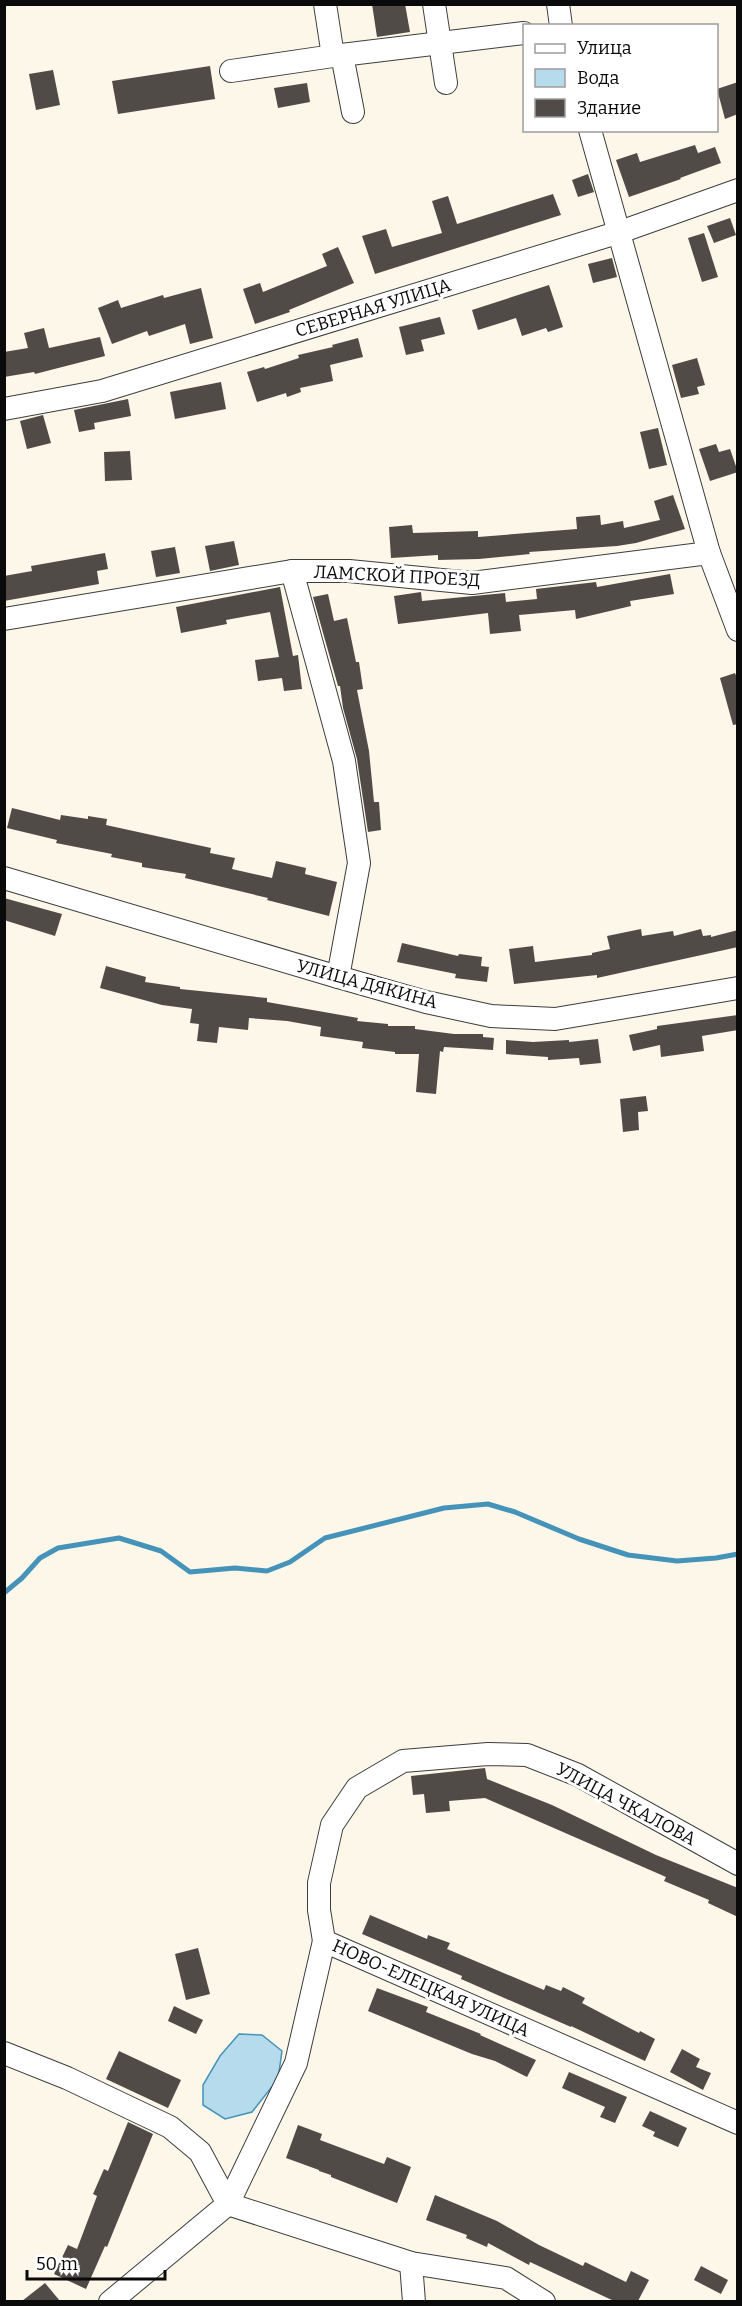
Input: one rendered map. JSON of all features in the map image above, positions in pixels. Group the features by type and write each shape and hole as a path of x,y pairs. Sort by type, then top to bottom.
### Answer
{"street":[{"path":"325,4 353,112"},
{"path":"434,4 446,83"},
{"path":"558,4 561,24"},
{"path":"231,72 523,33"},
{"path":"591,132 709,553 738,630"},
{"name":"СЕВЕРНАЯ УЛИЦА","path":"4,409 102,391 620,232 738,190"},
{"name":"ЛАМСКОЙ ПРОЕЗД","path":"4,619 292,571 349,571 472,583 709,553"},
{"path":"292,571 344,761 359,863 338,977"},
{"name":"УЛИЦА ДЯКИНА","path":"4,878 426,1002 491,1016 555,1019 738,988"},
{"name":"УЛИЦА ЧКАЛОВА","path":"324,1941 319,1910 320,1883 332,1825 357,1788 403,1761 488,1754 527,1755 578,1775 738,1864"},
{"name":"НОВО-ЕЛЕЦКАЯ УЛИЦА","path":"110,2301 228,2204 296,2063 324,1941 738,2123"},
{"path":"6,2056 67,2078 170,2127 200,2152 228,2204 411,2263 506,2278 544,2301"},
{"path":"411,2263 414,2301"}],"water":[{"path":"239,2034 262,2035 282,2051 278,2079 252,2112 225,2119 203,2105 203,2085 220,2056"}],"building":[{"path":"372,4 405,4 410,32 377,37"},
{"path":"210,66 215,99 118,114 112,81"},
{"path":"53,70 60,105 36,110 29,74"},
{"path":"738,82 738,114 725,119 718,89"},
{"path":"307,83 310,102 278,108 274,88"},
{"path":"695,145 698,153 715,147 721,163 629,197 616,160 637,153 640,162"},
{"path":"588,174 594,192 578,197 572,180"},
{"path":"553,194 561,215 375,274 362,236 386,229 392,247 442,233 432,201 448,196 457,224"},
{"path":"730,218 736,235 714,243 707,226"},
{"path":"704,233 718,277 702,282 688,238"},
{"path":"338,247 354,283 289,310 290,312 255,324 243,289 260,283 263,292 327,266 322,254"},
{"path":"612,258 617,277 593,283 588,264"},
{"path":"549,285 563,327 548,332 546,328 522,336 516,318 478,330 472,310"},
{"path":"201,288 213,338 190,344 185,324 149,336 147,331 112,344 98,308 118,300 121,308 163,295 164,298"},
{"path":"440,317 445,334 421,340 424,351 406,355 399,327"},
{"path":"44,328 49,348 100,337 105,356 35,374 34,372 4,377 4,352 28,348 24,333"},
{"path":"358,338 363,357 330,365 333,381 300,388 301,392 287,397 286,393 257,402 247,372 264,367 265,369 299,358 298,355 333,347 332,345"},
{"path":"697,358 705,385 697,387 699,394 681,398 672,365"},
{"path":"221,382 226,409 175,419 170,392"},
{"path":"128,399 131,416 94,423 95,429 79,432 74,410"},
{"path":"43,415 51,443 27,449 20,421"},
{"path":"658,428 667,465 649,469 640,432"},
{"path":"716,444 719,452 730,449 738,472 710,481 699,449"},
{"path":"130,451 132,480 105,481 104,452"},
{"path":"673,495 685,529 636,543 529,552 530,554 479,559 438,560 438,555 391,558 389,527 412,525 413,533 478,531 478,537 577,529 576,517 600,515 601,525 623,521 624,528 660,520 654,501"},
{"path":"234,541 239,565 210,571 205,546"},
{"path":"175,547 180,573 156,577 151,551"},
{"path":"105,553 108,569 97,571 99,584 4,601 4,576 32,571 31,566"},
{"path":"670,574 674,594 630,601 631,606 576,619 575,610 519,615 521,631 490,634 488,613 398,624 394,596 421,592 422,601 505,593 506,602 537,599 536,589 596,582 597,587"},
{"path":"280,587 293,656 298,655 302,689 284,691 282,678 258,681 255,660 279,657 270,612 226,620 227,624 181,633 176,607"},
{"path":"328,594 334,621 347,618 356,662 359,662 363,689 357,690 369,751 374,802 379,802 381,830 368,832 357,759 343,708 340,686 338,686 313,597"},
{"path":"735,673 738,681 738,724 733,725 720,678"},
{"path":"12,808 60,820 61,815 107,819 106,825 211,848 210,853 235,858 232,869 272,878 276,861 306,868 305,874 337,882 329,916 267,900 268,898 185,878 186,874 142,867 142,863 111,857 112,854 56,843 57,840 7,828"},
{"path":"4,898 62,914 55,936 4,920"},
{"path":"641,929 642,936 673,931 674,936 701,929 703,936 711,935 711,937 738,930 738,947 597,978 597,975 514,984 509,949 533,946 535,962 592,955 592,953 610,949 607,936"},
{"path":"402,943 458,956 459,954 482,957 481,966 489,967 487,982 455,978 456,974 397,962"},
{"path":"106,966 146,977 145,982 180,987 180,989 267,998 267,1002 358,1018 357,1021 388,1024 388,1026 415,1026 415,1029 454,1034 483,1034 483,1037 494,1038 493,1050 444,1047 443,1052 440,1051 436,1094 416,1092 419,1054 395,1054 395,1052 362,1048 363,1042 320,1036 321,1027 249,1018 248,1030 219,1027 217,1043 197,1041 199,1024 190,1023 192,1009 162,1005 100,988"},
{"path":"738,1015 738,1030 702,1036 704,1051 661,1057 660,1045 633,1051 629,1035 657,1029 657,1026"},
{"path":"598,1039 601,1063 580,1065 579,1058 548,1060 548,1057 506,1054 506,1040 533,1042 569,1040 569,1042"},
{"path":"646,1096 648,1111 638,1112 639,1130 623,1132 620,1099"},
{"path":"485,1768 487,1779 552,1805 656,1855 738,1888 738,1917 708,1903 709,1900 664,1881 666,1877 485,1798 449,1801 450,1811 426,1813 424,1794 413,1795 411,1776"},
{"path":"370,1915 427,1939 428,1935 450,1943 447,1949 544,1990 546,1985 561,1991 563,1987 585,1998 582,2003 655,2039 645,2061 571,2026 461,1979 462,1976 362,1934"},
{"path":"198,1948 210,1994 186,2000 175,1954"},
{"path":"377,1988 428,2007 426,2012 481,2034 536,2060 527,2077 495,2061 472,2054 368,2011"},
{"path":"174,2006 203,2020 196,2034 168,2021"},
{"path":"682,2049 700,2059 696,2067 711,2073 703,2090 670,2072"},
{"path":"119,2051 181,2080 168,2108 106,2079"},
{"path":"569,2072 627,2097 615,2123 600,2117 605,2107 562,2088"},
{"path":"650,2111 687,2128 678,2147 653,2136 655,2132 642,2126"},
{"path":"128,2122 153,2134 107,2247 105,2246 86,2289 54,2274 68,2245 77,2249 97,2196 93,2194 104,2169 108,2171"},
{"path":"298,2125 322,2134 320,2140 384,2164 387,2157 411,2167 397,2203 286,2158"},
{"path":"435,2195 497,2221 583,2266 585,2262 626,2282 631,2271 649,2280 638,2301 614,2301 530,2262 529,2265 488,2243 487,2247 466,2238 467,2235 426,2220"},
{"path":"701,2266 728,2280 721,2294 694,2280"},
{"path":"45,2283 60,2301 22,2301"}],"waterway":[{"path":"4,1593 40,1558 58,1548 119,1538 161,1551 190,1572 235,1568 267,1571 290,1562 325,1538 444,1508 488,1504 628,1555 677,1561 738,1554"}]}
